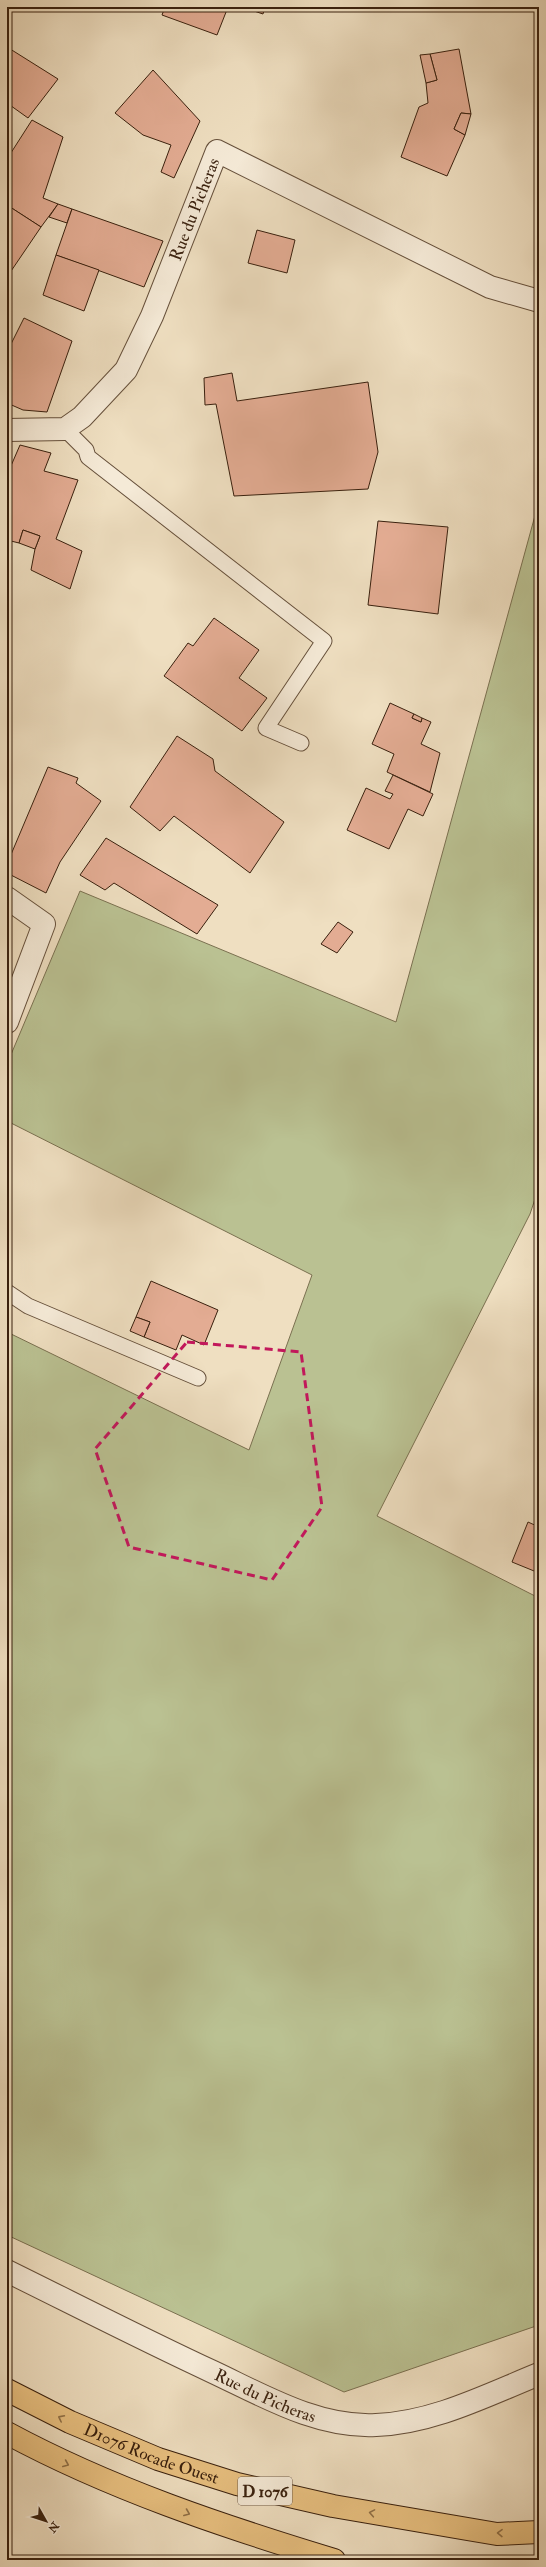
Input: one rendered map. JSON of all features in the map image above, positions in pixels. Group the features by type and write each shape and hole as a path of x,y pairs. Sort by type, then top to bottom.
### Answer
{"main road":[{"name":"D1076 Rocade Ouest","path":"7,2390 70,2422 158,2459 237,2484 333,2506 497,2534 539,2532"},
{"name":"D 1076","path":"7,2433 53,2458 196,2517 334,2560"}],"street":[{"name":"Rue du Picheras","path":"65,429 82,416 126,370 152,316 217,151 490,287 539,300"},
{"path":"8,433 65,429"},
{"path":"7,898 44,924 7,1022"},
{"name":"Rue du Picheras","path":"7,2271 304,2414 338,2422 375,2426 418,2420 474,2401 539,2374"}],"lane":[{"path":"65,429 86,450 88,457 324,641 266,728 301,743"},
{"path":"7,1292 28,1306 198,1378"}],"highlighted area":[{"path":"187,1342 301,1352 322,1507 272,1580 129,1547 95,1449"}],"green space":[{"path":"539,501 539,1187 530,1214 377,1516 539,1598 539,2325 344,2392 7,2235 7,1332 249,1450 312,1275 7,1121 7,1064 80,891 396,1022"}],"building":[{"path":"165,7 228,7 217,35 162,15"},
{"path":"242,7 265,7 263,14"},
{"path":"7,47 58,79 28,118 7,103"},
{"path":"459,49 471,114 461,113 454,129 465,135 447,176 401,157 419,107 428,103 426,83 437,80 430,54"},
{"path":"430,54 437,80 426,83 420,55"},
{"path":"153,70 200,121 174,178 161,172 171,145 143,135 115,113"},
{"path":"461,113 471,114 465,135 454,129"},
{"path":"32,120 63,137 43,198 58,204 41,227 7,205 7,159"},
{"path":"58,204 72,209 67,223 49,217"},
{"path":"7,205 41,227 7,277"},
{"path":"72,209 163,241 144,287 56,255"},
{"path":"257,230 295,240 287,273 248,263"},
{"path":"56,255 99,270 84,311 43,295"},
{"path":"24,318 72,341 47,412 23,410 7,403 7,352"},
{"path":"232,373 237,401 368,382 378,452 368,489 234,496 216,404 205,405 204,378"},
{"path":"20,445 51,453 44,471 78,480 56,539 82,551 70,589 31,570 35,549 40,536 23,530 19,543 7,540 7,475"},
{"path":"378,521 448,527 438,614 368,605"},
{"path":"23,530 40,536 35,549 19,543"},
{"path":"214,618 259,650 239,678 267,698 242,731 164,676 188,643 193,646"},
{"path":"390,703 414,714 412,718 421,722 422,718 431,722 421,744 440,753 430,792 387,772 394,754 372,744"},
{"path":"414,714 422,718 421,722 412,718"},
{"path":"177,736 213,759 215,771 284,822 250,873 174,816 160,831 130,807"},
{"path":"48,767 78,778 76,783 101,801 60,862 46,893 7,873 7,864"},
{"path":"393,775 433,794 423,816 408,809 389,849 347,830 366,788 390,799 393,794 385,791"},
{"path":"106,838 218,905 197,934 114,883 105,890 80,875"},
{"path":"338,922 353,932 337,953 321,944"},
{"path":"151,1281 218,1310 204,1345 182,1335 176,1350 144,1337 150,1322 136,1317"},
{"path":"136,1317 150,1322 144,1337 130,1331"},
{"path":"528,1522 539,1527 539,1573 512,1562"}]}
